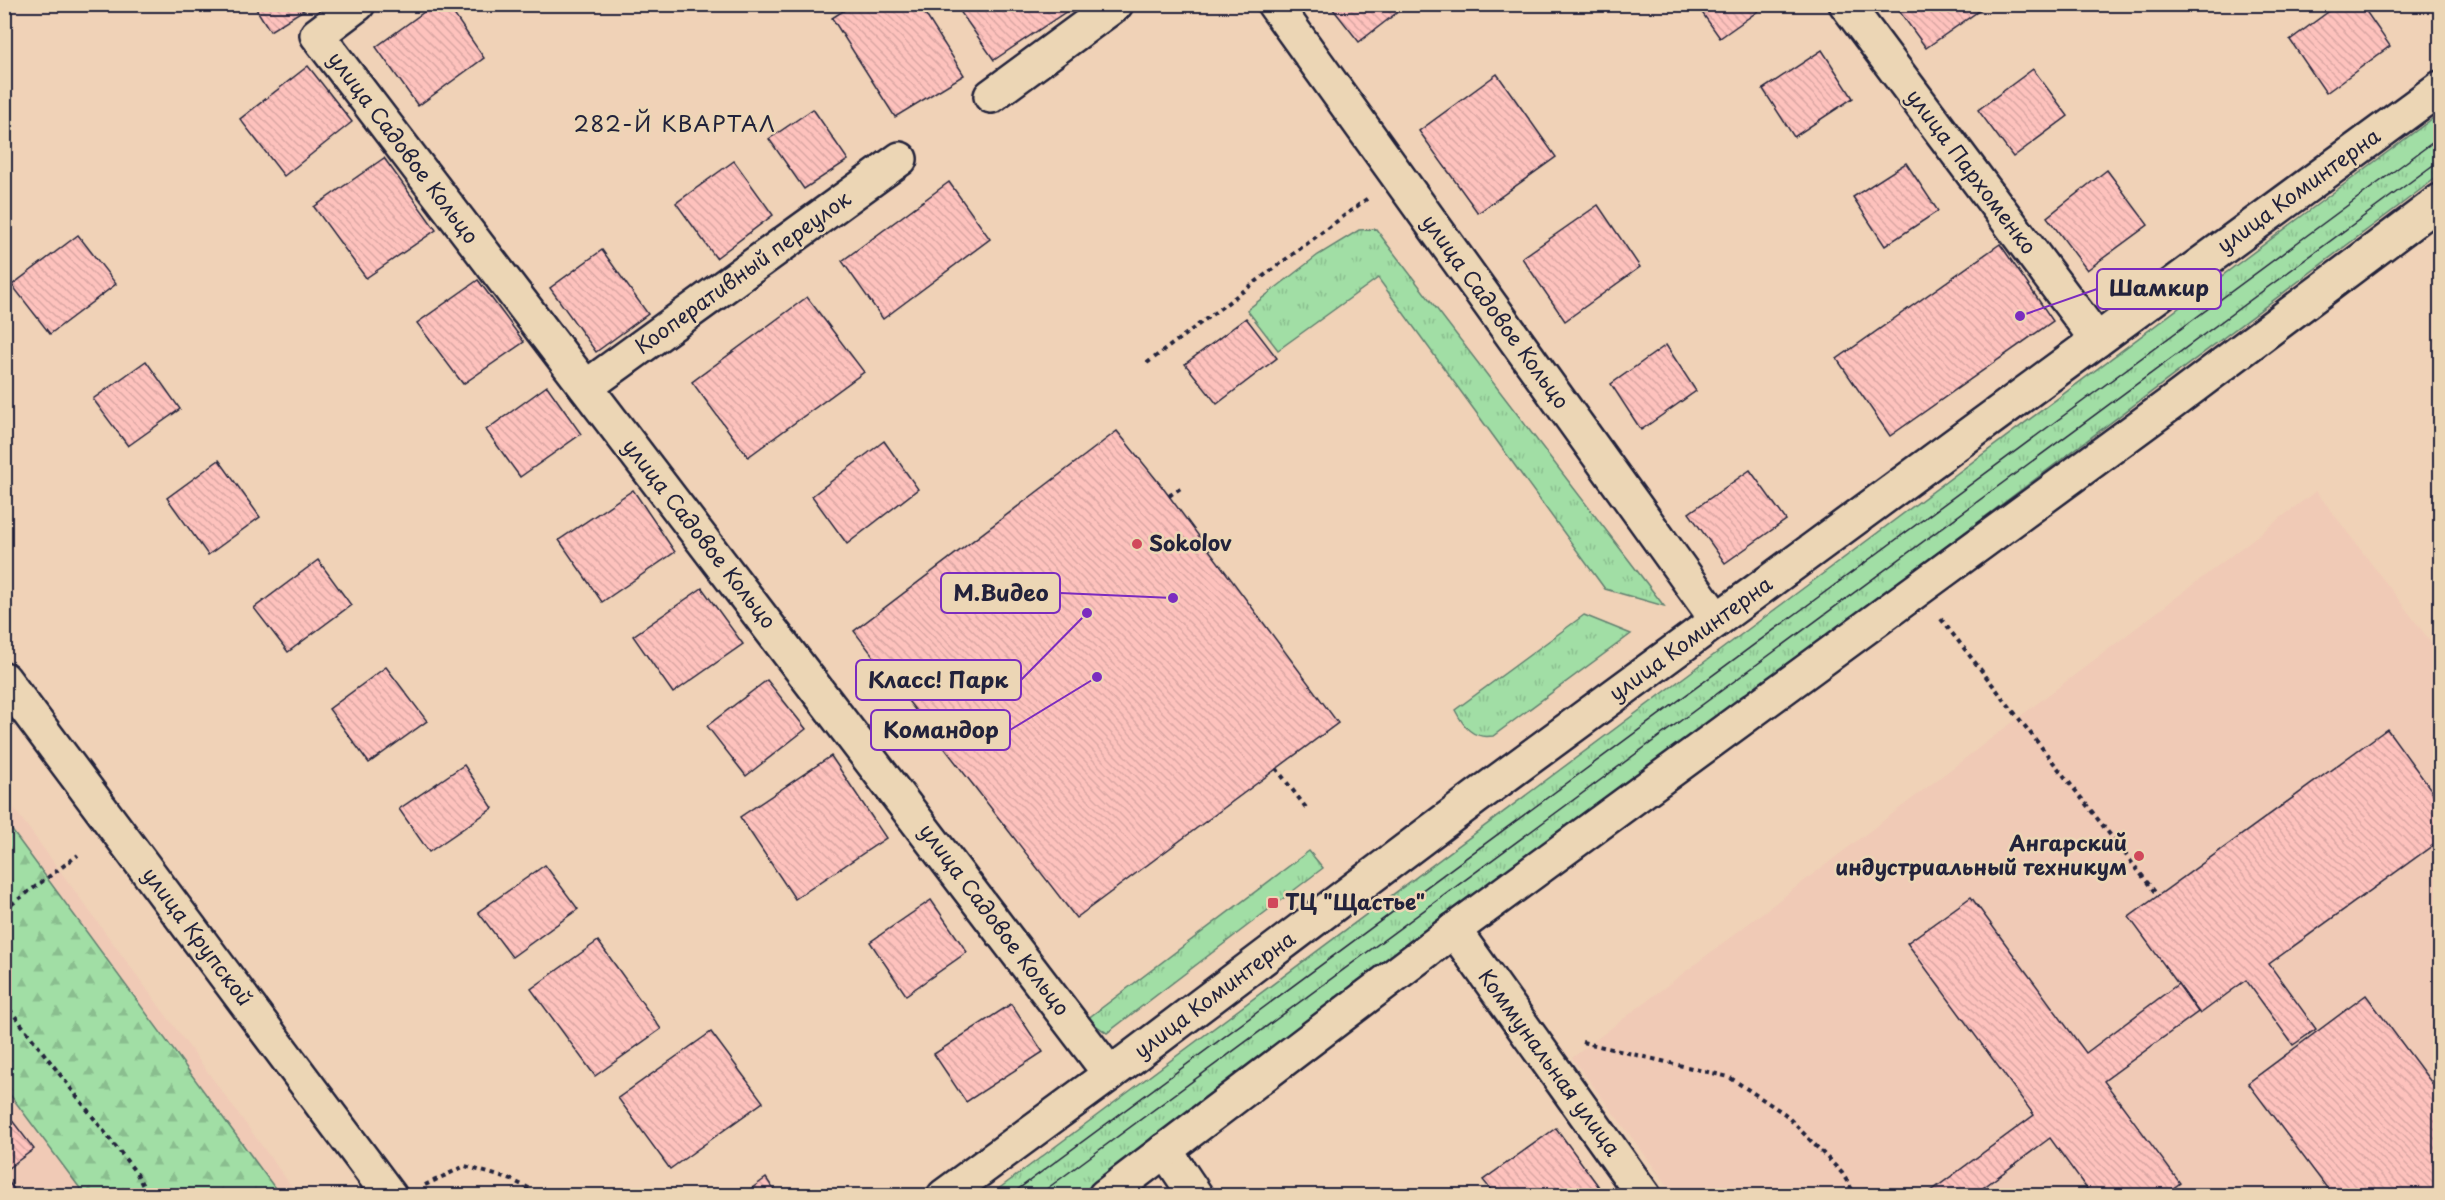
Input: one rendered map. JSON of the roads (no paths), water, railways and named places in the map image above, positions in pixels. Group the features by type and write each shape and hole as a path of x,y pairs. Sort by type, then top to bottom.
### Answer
{"street":[{"name":"улица Садовое Кольцо","path":"358,4 317,35 1110,1074"},
{"path":"991,96 1116,4"},
{"name":"улица Садовое Кольцо","path":"1274,4 1717,620"},
{"name":"улица Пархоменко","path":"1846,4 2097,340"},
{"name":"улица Коминтерна","path":"944,1196 1110,1074 1466,805 2440,88"},
{"name":"Кооперативный переулок","path":"586,387 900,159"},
{"path":"1105,1196 1454,930 2169,405 2440,201"},
{"name":"улица Крупской","path":"4,679 404,1193"},
{"name":"Коммунальная улица","path":"1454,930 1644,1196"},
{"path":"1164,1150 1196,1196"}],"tram line":[{"path":"1009,1196 2440,137"},
{"path":"1037,1196 2440,160"}],"place":[{"name":"Шамкир","path":"2020,316"},
{"name":"Sokolov","path":"1137,544"},
{"name":"М.Видео","path":"1173,598"},
{"name":"Класс! Парк","path":"1087,613"},
{"name":"Командор","path":"1097,677"},
{"name":"Ангарский индустриальный техникум","path":"2139,856"},
{"name":"ТЦ \"Щастье\"","path":"1273,903"}],"district":[{"name":"282-Й КВАРТАЛ","path":"675,124"}]}
